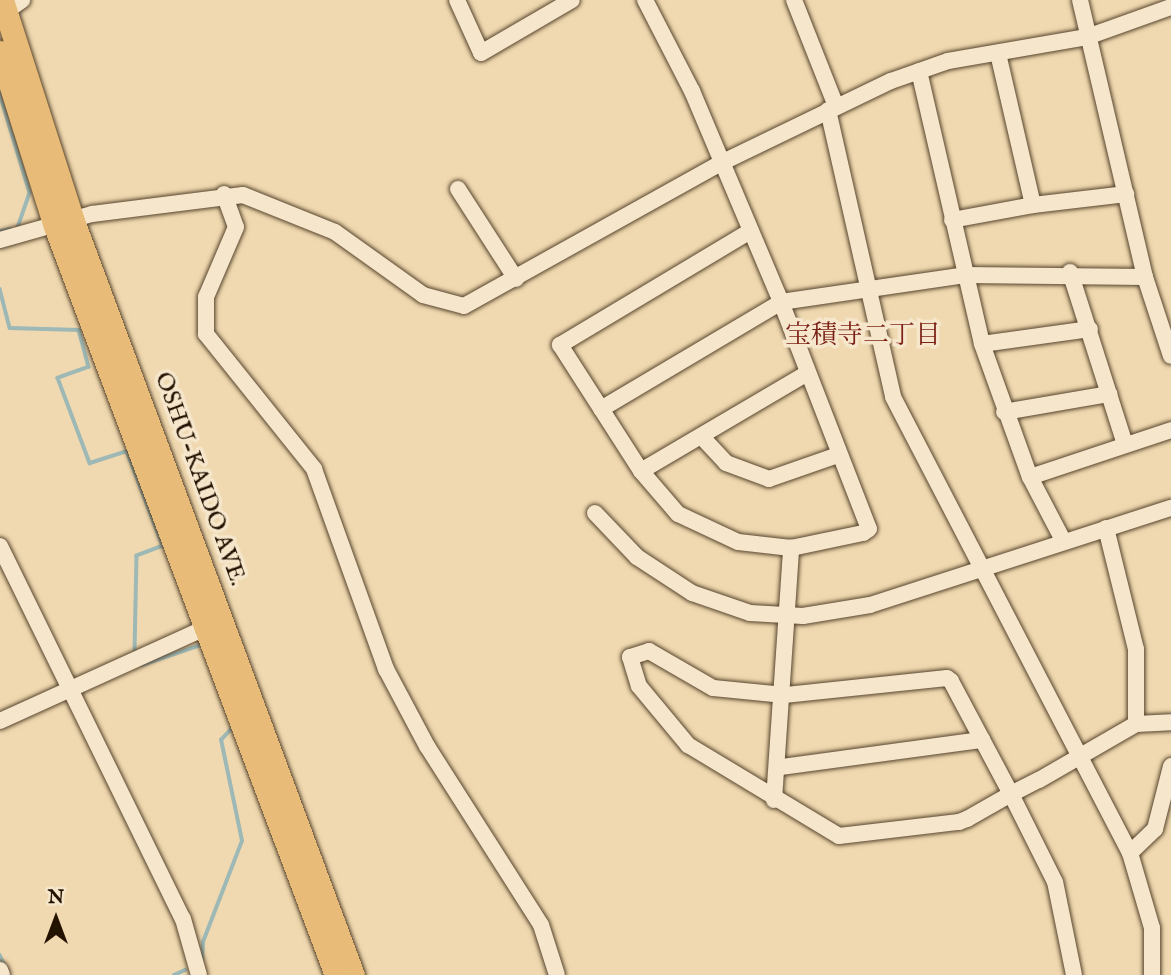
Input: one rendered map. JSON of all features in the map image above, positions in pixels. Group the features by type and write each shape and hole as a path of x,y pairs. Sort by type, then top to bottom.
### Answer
{"highway":[{"name":"OSHU-KAIDO AVE.","path":"10,4 64,223 336,975"},
{"name":"OSHU-KAIDO AVE.","path":"0,52 353,975"}],"street":[{"path":"457,0 481,52 572,0"},
{"path":"645,0 722,163 749,232 781,302 806,374 869,529 791,548 738,542 678,514 641,471 560,345 749,232"},
{"path":"794,0 832,108 866,285 893,397 1130,853 1152,928 1152,975"},
{"path":"1080,0 1145,277 1171,356"},
{"path":"0,240 64,223 224,194 253,197 335,232 445,306 480,302 722,163 832,108 919,71 1087,37 1171,7"},
{"path":"998,53 1033,205"},
{"path":"919,71 982,344 1004,412 1030,477 1064,542"},
{"path":"458,188 516,279"},
{"path":"224,194 236,227 205,296 206,334 318,477 386,670 427,746 541,925 557,975"},
{"path":"952,220 1033,205 1126,194"},
{"path":"601,409 781,302 866,285 965,275 1070,272 1145,277"},
{"path":"1070,272 1125,444"},
{"path":"982,344 1090,329"},
{"path":"641,471 806,374"},
{"path":"1004,412 1109,394"},
{"path":"1030,477 1171,430"},
{"path":"701,436 726,463 769,479 838,455"},
{"path":"595,513 638,557 692,593 750,613 788,616 844,612 1171,508"},
{"path":"1106,528 1136,649 1136,724"},
{"path":"0,545 183,919 199,975"},
{"path":"774,800 781,767 791,548"},
{"path":"0,721 68,687 209,626"},
{"path":"1074,975 1055,882 1011,794 947,678 784,695 713,688 649,651 630,657 639,686 678,736 774,800 839,835 959,822 1011,794 1081,756 1136,724 1171,722"},
{"path":"781,767 982,740"},
{"path":"1130,853 1156,829 1171,766"},
{"path":"0,970 2,975"}],"waterway":[{"path":"0,94 30,193 18,228"},
{"path":"0,231 10,229"},
{"path":"0,289 10,328 79,330 89,367 58,378 90,463 127,451 163,546 137,556 135,650"},
{"path":"142,665 201,645"},
{"path":"202,961 203,942 242,841 221,740 233,727"},
{"path":"0,955 5,966"},
{"path":"174,975 185,970"}],"district":[{"name":"宝積寺二丁目","path":"863,336"}]}
